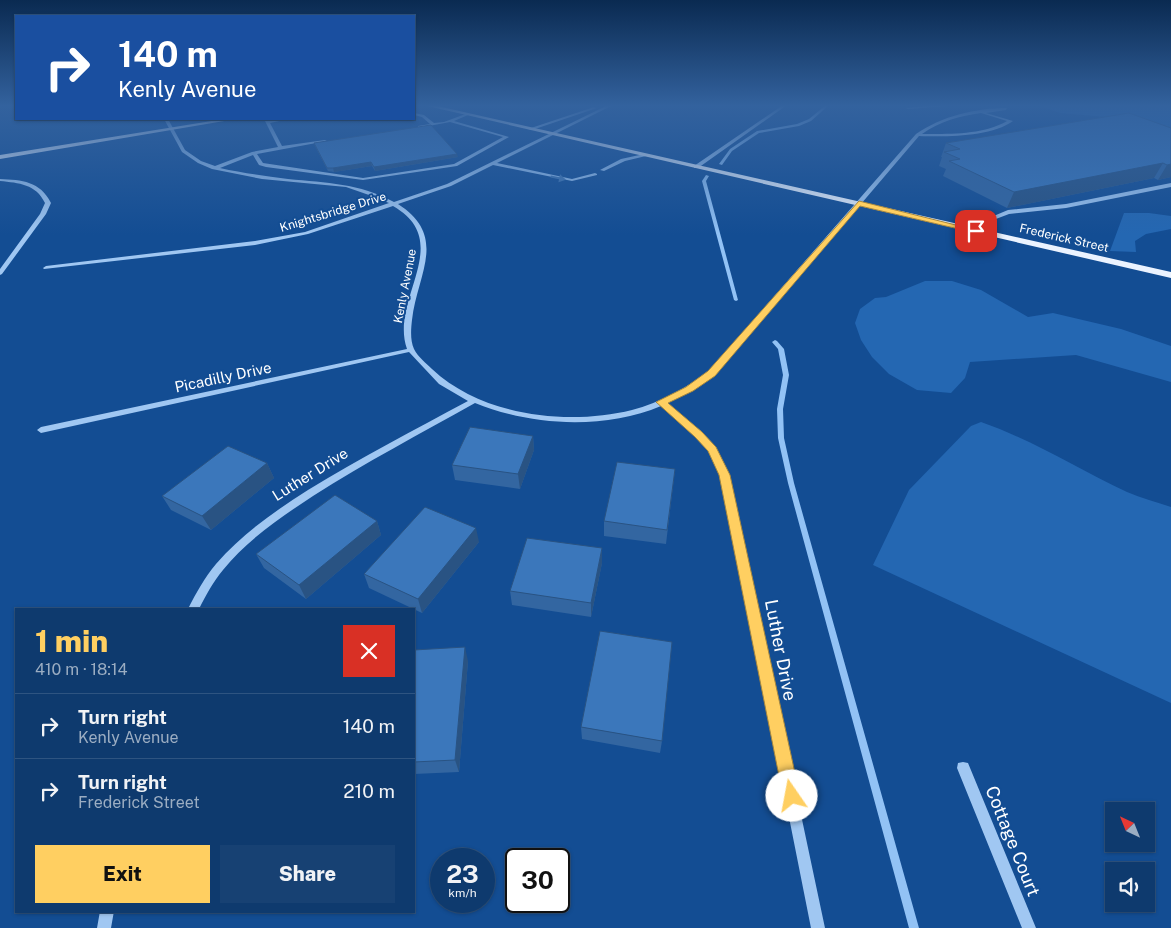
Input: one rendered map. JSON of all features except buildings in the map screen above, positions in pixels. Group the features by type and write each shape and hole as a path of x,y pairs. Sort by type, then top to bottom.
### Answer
{"main road":[{"path":"0,157 45,148"},
{"name":"Frederick Street","path":"615,148 1171,275"}],"street":[{"name":"Kenly Avenue","path":"181,148 189,157 214,168 349,187 380,196 396,204 417,225 422,236 424,248 408,316 410,350"},
{"path":"214,168 254,153 278,148"},
{"path":"254,153 262,164 266,166 363,179 455,165 486,148"},
{"name":"Knightsbridge Drive","path":"46,268 166,255 280,239 306,233 449,185 524,148"},
{"path":"696,167 723,148"},
{"path":"410,350 429,372 445,386 473,401 534,416 596,418 632,412 661,402 689,389 712,374 907,148"},
{"path":"602,170 623,160 644,155"},
{"path":"494,164 572,180 579,180 595,174"},
{"path":"349,187 363,179"},
{"path":"0,180 29,184 42,190 48,204 43,214 0,273"},
{"path":"976,231 986,221 1008,212 1066,206 1171,186"},
{"name":"Picadilly Drive","path":"41,430 410,350"},
{"name":"Luther Drive","path":"194,608 210,579 241,545 269,521 302,498 370,458 473,401"},
{"name":"Luther Drive","path":"661,402 699,434 712,450 725,475 818,928"},
{"name":"Cottage Court","path":"964,768 1029,928"},
{"path":"104,928 107,913"}],"shaded area":[{"path":"1124,213 1149,213 1171,216 1171,229 1146,234 1135,241 1136,252 1110,251"},
{"path":"925,281 952,281 981,290 1028,317 1053,313 1121,329 1171,346 1171,382 1076,355 970,362 965,378 951,393 917,390 889,374 872,357 861,340 855,323 860,309 875,298 886,297"},
{"path":"981,422 1037,446 1127,492 1171,507 1171,703 873,565 909,490 971,426"}],"waterway":[{"path":"721,164 734,148"},
{"path":"707,176 704,181 736,300"},
{"path":"775,342 781,349 786,375 780,409 781,438 791,483 914,928"}],"route":[{"path":"792,796 725,475 712,450 699,434 661,402 689,389 712,374 859,203 976,231"}]}
